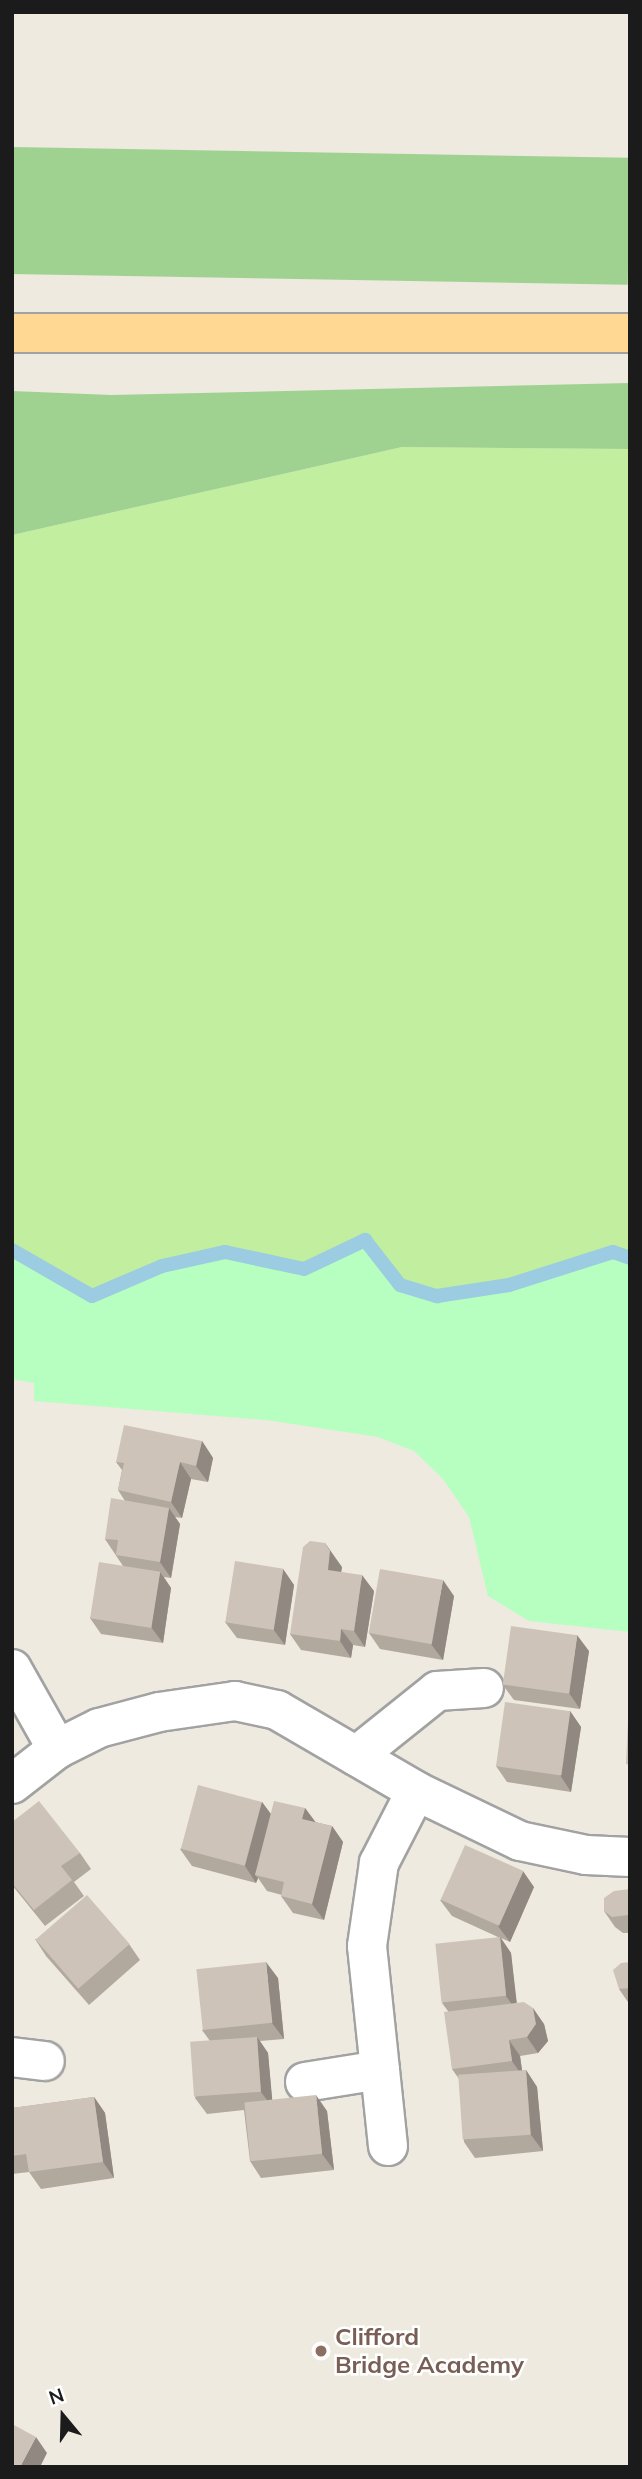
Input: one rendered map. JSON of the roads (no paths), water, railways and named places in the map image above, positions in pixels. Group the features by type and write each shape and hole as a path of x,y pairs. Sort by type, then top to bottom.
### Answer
{"main road":[{"path":"12,333 630,333"}],"street":[{"path":"12,1669 57,1749"},
{"path":"356,1756 437,1691 484,1688"},
{"path":"12,1784 57,1749 99,1728 159,1712 235,1701 277,1710 416,1791 520,1841 586,1855 630,1857"},
{"path":"388,2146 367,1946 379,1863 416,1791"},
{"path":"305,2082 380,2070"}],"waterway":[{"path":"12,1250 92,1296 162,1266 225,1252 304,1269 365,1240 400,1285 437,1296 509,1285 613,1252 630,1258"}],"place":[{"name":"Clifford Bridge Academy","path":"321,2351"}]}
